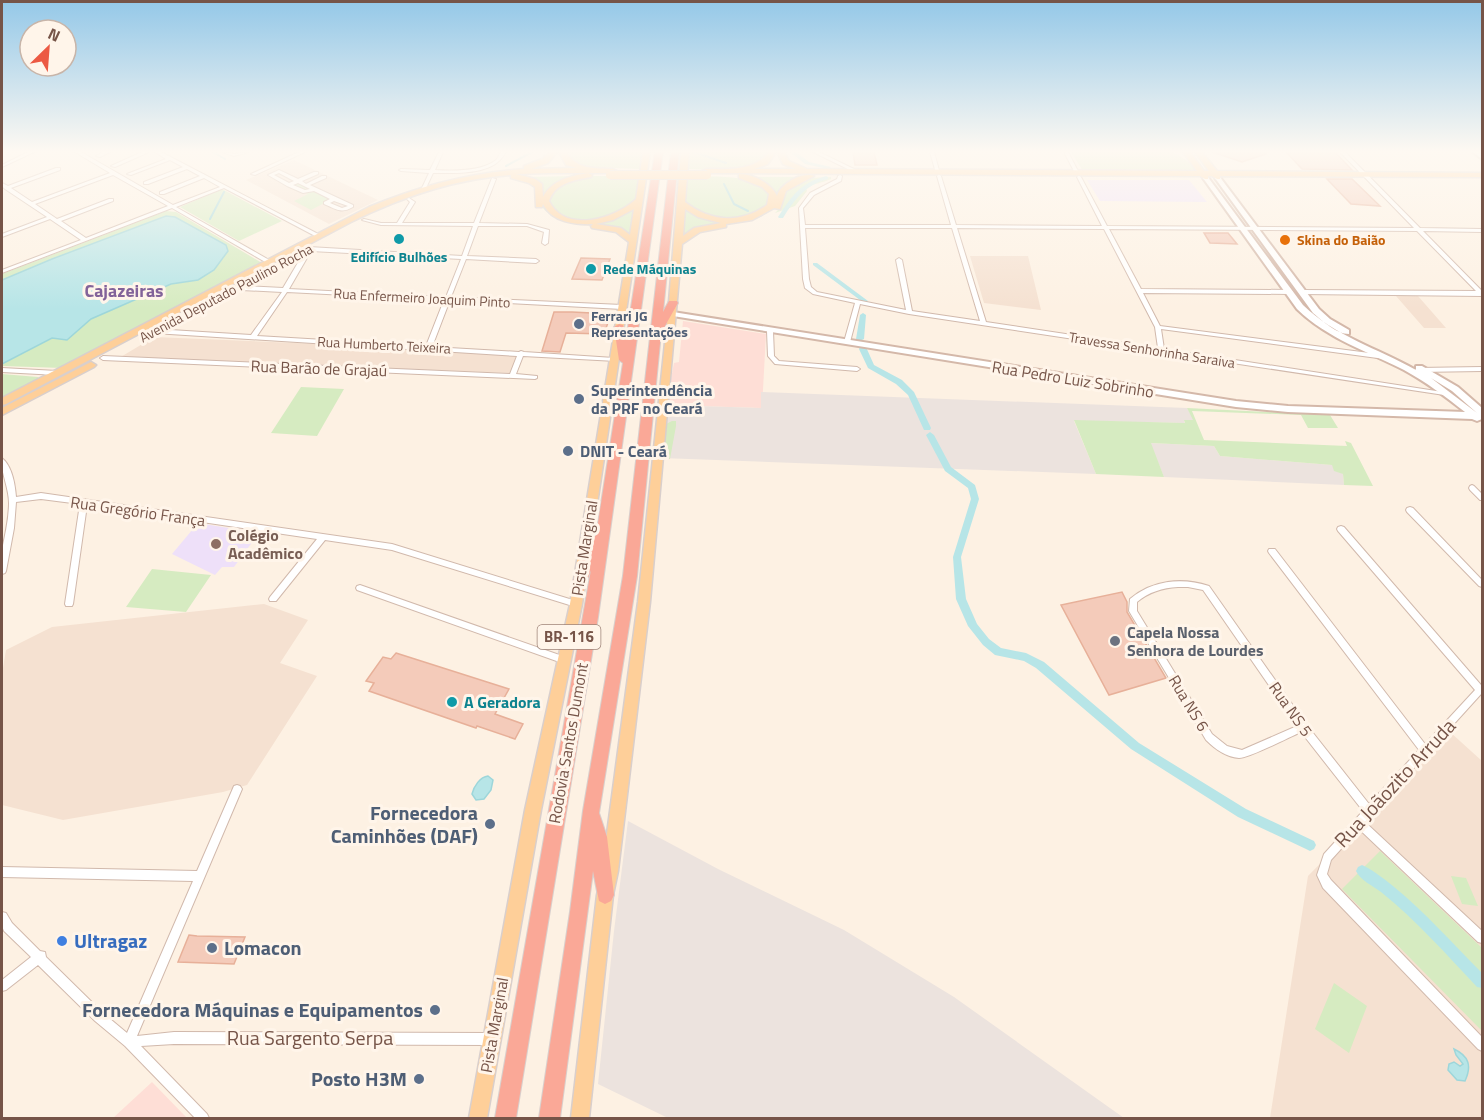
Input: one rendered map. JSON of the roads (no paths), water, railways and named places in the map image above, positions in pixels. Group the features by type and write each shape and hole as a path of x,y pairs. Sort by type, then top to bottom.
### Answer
{"highway":[{"name":"Rodovia Santos Dumont","path":"505,1119 591,617 651,204"},
{"name":"Rodovia Santos Dumont","path":"549,1119 591,812 630,576 670,204"},
{"path":"656,335 673,309"},
{"path":"619,327 626,374"},
{"path":"578,587 598,531 605,520"},
{"path":"591,812 600,840 600,868 605,895"}],"main road":[{"name":"Avenida Deputado Paulino Rocha","path":"2,412 390,204"},
{"name":"Avenida Deputado Paulino Rocha","path":"2,402 319,236 396,204"},
{"path":"540,204 550,217 567,224 610,227 622,232 632,241"},
{"path":"547,204 547,208 554,214 567,219 592,221 619,216 635,204"},
{"name":"Pista Marginal","path":"478,1119 533,810 576,604 632,241 640,204"},
{"path":"580,1119 605,895 644,602 673,309 681,204"},
{"path":"683,204 702,217 723,221 751,218 772,204"},
{"path":"678,243 703,228 746,223 768,215 778,204"},
{"path":"1225,204 1314,323 1412,371 1481,417"},
{"path":"1236,204 1302,292 1327,321 1423,369 1455,389 1481,417"},
{"name":"Rua Pedro Luiz Sobrinho","path":"673,309 770,331 1236,404 1288,409 1481,417"}],"street":[{"path":"31,204 85,240"},
{"path":"57,221 100,204"},
{"path":"168,204 269,262"},
{"path":"2,272 180,204"},
{"path":"257,204 319,236"},
{"path":"329,204 342,210 348,209 361,218 399,224 526,225 547,231 545,243"},
{"path":"347,204 351,206 348,209"},
{"path":"399,224 412,204"},
{"path":"429,347 483,204"},
{"path":"803,204 801,208 803,226 1482,230"},
{"path":"947,204 983,323"},
{"path":"1094,204 1158,327 1161,351"},
{"path":"1394,204 1482,293"},
{"path":"2,236 51,217"},
{"name":"Travessa Senhorinha Saraiva","path":"803,226 808,288 821,295 909,312 1449,395"},
{"path":"252,338 286,290 309,249 536,261"},
{"path":"899,260 909,312"},
{"name":"Rua Enfermeiro Joaquim Pinto","path":"222,287 622,308"},
{"path":"1139,291 1290,292"},
{"path":"1302,292 1482,293"},
{"path":"847,342 858,302"},
{"path":"1158,327 1385,357"},
{"name":"Rua Humberto Teixeira","path":"154,331 614,360"},
{"path":"770,331 771,356 777,363 857,369"},
{"path":"513,376 521,353"},
{"name":"Rua Barão de Grajaú","path":"103,358 535,376"},
{"path":"1412,371 1482,369"},
{"path":"2,370 57,373"},
{"path":"2,463 14,500 2,571"},
{"path":"1472,488 1482,498"},
{"name":"Rua Gregório França","path":"14,500 41,496 392,547 576,604"},
{"path":"69,604 84,503"},
{"path":"1410,510 1482,584"},
{"path":"1341,529 1481,689"},
{"path":"273,599 322,538"},
{"path":"1272,550 1424,749"},
{"name":"Rua NS 5","path":"1133,611 1133,601 1150,590 1186,583 1206,588 1219,603 1303,727 1369,811"},
{"path":"360,588 565,660"},
{"name":"Rua NS 6","path":"1133,611 1209,737 1220,748 1242,754 1303,727"},
{"name":"Rua Joãozito Arruda","path":"1481,689 1326,857 1322,875 1327,884 1482,1045"},
{"path":"129,1042 237,789"},
{"path":"1359,823 1482,938"},
{"path":"2,872 199,876"},
{"path":"2,917 8,927 41,956 99,1017 129,1042 203,1119"},
{"path":"2,986 41,956"},
{"name":"Rua Sargento Serpa","path":"129,1042 174,1038 492,1039"}],"water":[{"path":"166,216 175,217 226,245 228,251 214,270 198,280 171,284 91,319 67,340 52,338 2,364 2,280"},
{"path":"488,776 493,780 491,790 484,799 476,800 472,794 474,788 480,780"},
{"path":"1454,1049 1468,1062 1465,1081 1457,1080 1448,1070 1449,1064 1454,1062 1460,1066 1463,1064"}],"waterway":[{"path":"210,219 218,204"},
{"path":"735,204 748,211"},
{"path":"781,217 789,204"},
{"path":"815,264 866,302"},
{"path":"860,339 863,315"},
{"path":"863,349 871,366 899,382 911,394 927,428"},
{"path":"930,435 948,469 972,487 975,499 957,557 961,599 973,626 986,642 998,652 1026,657 1040,665 1135,746 1242,813 1310,845"},
{"path":"1362,871 1410,909 1482,982"}],"place":[{"name":"Edifício Bulhões","path":"399,239"},
{"name":"Skina do Baião","path":"1285,240"},
{"name":"Rede Máquinas","path":"591,269"},
{"name":"Ferrari JG Representações","path":"579,324"},
{"name":"Superintendência da PRF no Ceará","path":"579,399"},
{"name":"DNIT - Ceará","path":"568,451"},
{"name":"Colégio Acadêmico","path":"216,544"},
{"name":"Capela Nossa Senhora de Lourdes","path":"1115,641"},
{"name":"A Geradora","path":"452,702"},
{"name":"Fornecedora Caminhões (DAF)","path":"490,824"},
{"name":"Ultragaz","path":"62,941"},
{"name":"Lomacon","path":"212,948"},
{"name":"Fornecedora Máquinas e Equipamentos","path":"435,1010"},
{"name":"Posto H3M","path":"419,1079"}],"district":[{"name":"Cajazeiras","path":"124,291"}]}
